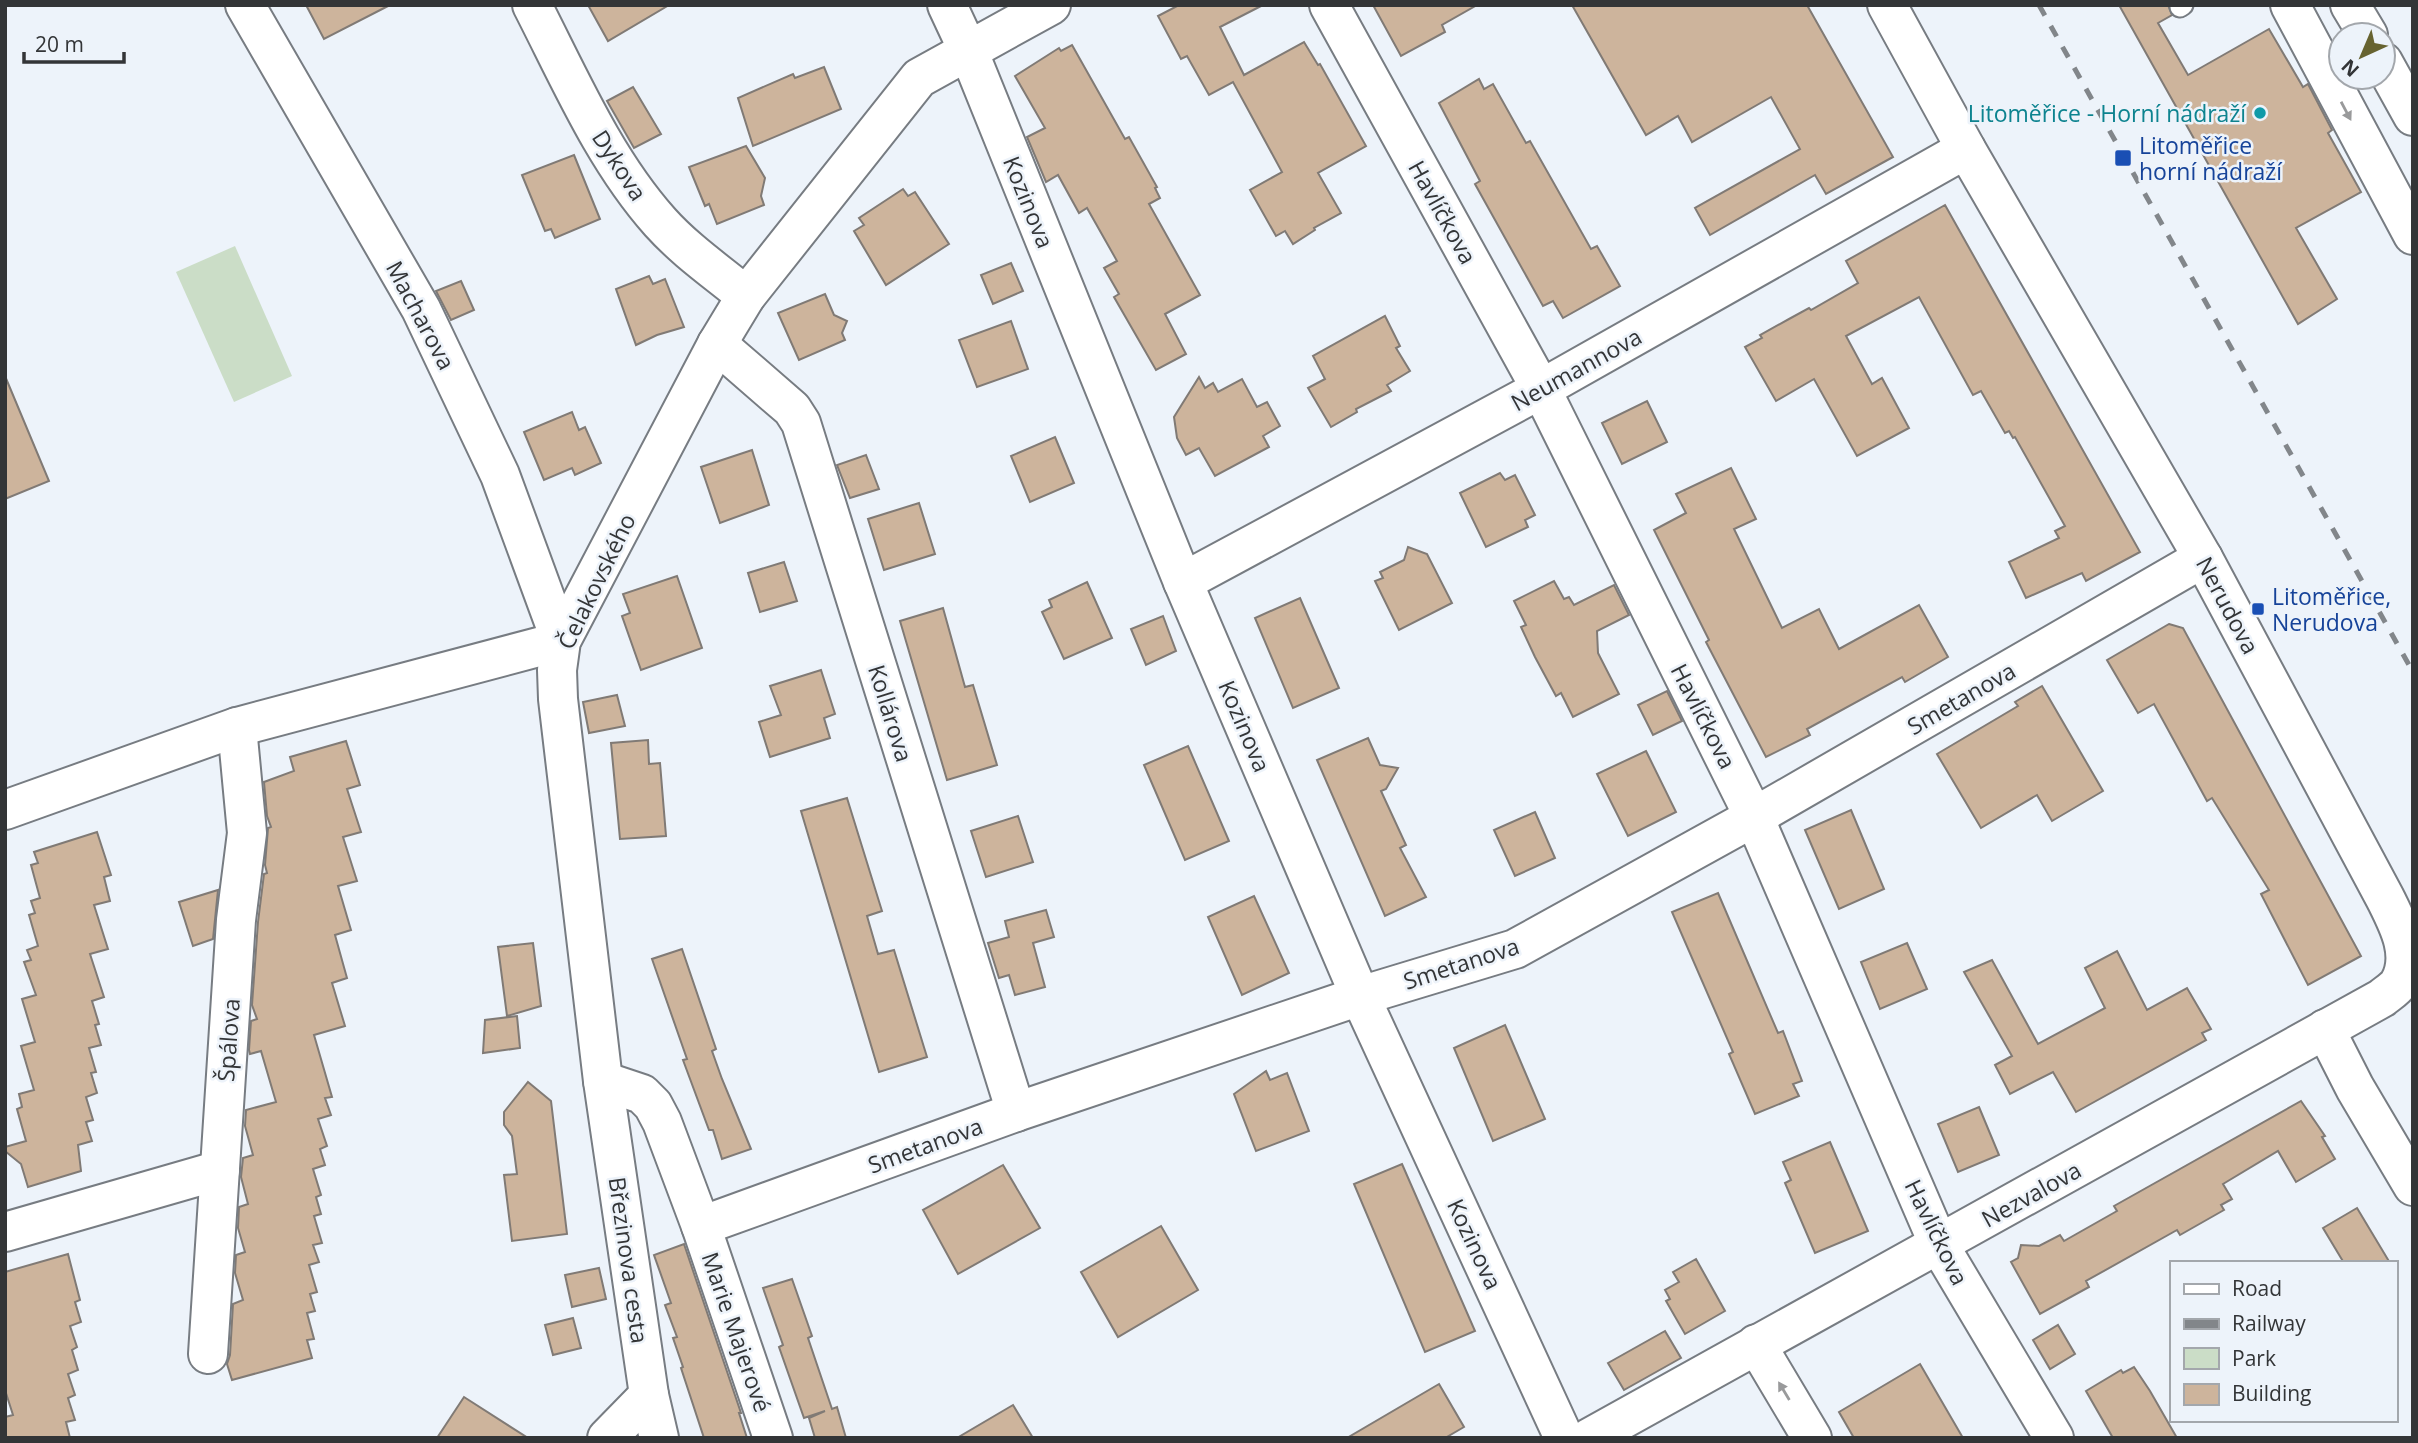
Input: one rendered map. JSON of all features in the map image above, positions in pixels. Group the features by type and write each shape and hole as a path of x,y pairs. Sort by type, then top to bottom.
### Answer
{"street":[{"name":"Macharova","path":"245,5 421,309 500,475 561,641"},
{"name":"Dykova","path":"532,5 603,142 632,186 669,232 746,296"},
{"name":"Kozinova","path":"947,5 968,50 1183,582 1360,996 1564,1438"},
{"name":"Čelakovského","path":"603,1081 558,699 557,670 561,641 717,345 746,296 919,78 1051,5"},
{"name":"Havlíčkova","path":"1329,5 1541,390 1754,817 1939,1245 2054,1438"},
{"name":"Nerudova","path":"1887,5 1966,149 2203,558 2402,933 2406,964 2398,985 2382,998 2325,1029"},
{"path":"2290,5 2413,235"},
{"path":"2350,5 2360,21"},
{"path":"2397,87 2413,116"},
{"name":"Neumannova","path":"1183,582 1541,390 1966,149"},
{"name":"Kollárova","path":"717,345 792,409 801,423 1016,1112"},
{"name":"Smetanova","path":"701,1226 1016,1112 1360,996 1515,949 1754,817 2203,558"},
{"path":"5,810 237,727 561,641"},
{"name":"Špálova","path":"208,1354 236,920 247,834 237,727"},
{"path":"2325,1029 2355,1088 2413,1186"},
{"name":"Nezvalova","path":"1589,1438 2325,1029"},
{"path":"603,1081 642,1094 653,1105 701,1226"},
{"name":"Březinova cesta","path":"603,1081 649,1395 659,1438"},
{"path":"5,1232 220,1170"},
{"name":"Marie Majerové","path":"701,1226 773,1438"},
{"path":"1756,1344 1812,1438"},
{"path":"607,1438 649,1395"}],"green space":[{"path":"235,246 292,376 234,402 176,272"}],"building":[{"path":"306,5 390,5 324,39"},
{"path":"588,5 669,5 608,41"},
{"path":"1179,5 1263,5 1220,27 1244,75 1304,42 1318,65 1320,64 1366,146 1318,173 1341,213 1293,244 1285,231 1276,236 1250,190 1282,172 1233,82 1209,95 1187,56 1181,59 1158,16"},
{"path":"1373,5 1477,5 1442,25 1445,32 1401,56"},
{"path":"1572,5 1807,5 1893,157 1826,194 1815,175 1710,235 1695,208 1800,149 1771,97 1692,142 1678,116 1646,135"},
{"path":"2119,5 2168,5 2172,15 2158,23 2188,75 2269,29 2303,87 2308,84 2332,130 2328,133 2361,192 2296,228 2337,299 2298,324"},
{"path":"1072,45 1125,139 1129,137 1157,187 1155,188 1160,198 1149,204 1200,295 1165,314 1186,354 1156,370 1114,297 1119,294 1104,268 1117,261 1087,208 1079,213 1058,175 1046,182 1027,137 1045,128 1015,76 1059,48 1061,51"},
{"path":"824,67 841,109 753,146 738,98 793,74 795,78"},
{"path":"1479,79 1484,89 1493,84 1526,143 1530,141 1591,249 1597,246 1620,286 1563,318 1553,301 1543,306 1475,184 1480,181 1439,103"},
{"path":"633,87 661,134 634,148 607,101"},
{"path":"746,146 765,178 761,196 764,205 717,224 709,204 705,206 689,167"},
{"path":"574,155 600,219 555,238 551,229 545,231 522,175"},
{"path":"903,189 908,196 915,192 949,244 886,285 854,231 864,225 859,218"},
{"path":"1945,205 2140,552 2086,581 2082,573 2026,598 2009,562 2059,538 2055,531 2065,526 2015,437 2013,438 2009,431 2005,433 1981,391 1973,395 1919,297 1846,336 1872,384 1882,378 1909,428 1857,456 1814,379 1776,401 1745,347 1762,338 1760,335 1858,283 1846,261"},
{"path":"1011,263 1023,291 993,304 981,275"},
{"path":"649,276 653,284 665,279 684,327 636,345 616,289"},
{"path":"461,281 474,310 451,320 436,291"},
{"path":"825,294 834,315 847,321 842,333 845,340 799,360 778,313"},
{"path":"1385,316 1400,346 1396,348 1410,371 1387,385 1391,391 1356,409 1357,412 1331,427 1308,388 1325,379 1313,356"},
{"path":"1011,321 1028,369 977,387 959,340"},
{"path":"5,376 49,481 5,499"},
{"path":"1199,377 1205,388 1213,383 1218,392 1242,379 1257,407 1267,402 1280,426 1263,436 1269,447 1215,476 1199,448 1186,455 1177,438 1174,417"},
{"path":"1647,401 1667,442 1622,464 1602,423"},
{"path":"572,412 579,430 585,427 601,463 575,475 572,468 544,480 524,432"},
{"path":"1055,437 1074,483 1030,502 1011,456"},
{"path":"752,450 769,505 720,523 701,467"},
{"path":"866,455 879,489 850,498 837,465"},
{"path":"1731,468 1756,519 1734,529 1782,628 1819,609 1839,649 1919,605 1948,657 1905,682 1902,677 1807,729 1810,735 1766,757 1706,642 1709,640 1654,530 1686,513 1676,494"},
{"path":"1500,473 1505,480 1515,475 1535,515 1525,520 1528,527 1486,547 1460,493"},
{"path":"919,503 935,554 884,570 868,519"},
{"path":"1408,547 1427,554 1452,603 1399,630 1375,581 1383,578 1380,572 1404,560"},
{"path":"784,562 797,601 760,612 748,573"},
{"path":"677,576 702,648 641,670 622,616 630,613 623,594"},
{"path":"1554,581 1564,599 1569,597 1574,605 1614,585 1629,615 1597,631 1598,653 1619,694 1573,717 1561,693 1556,696 1535,657 1521,627 1526,625 1514,601"},
{"path":"1087,582 1112,638 1064,659 1042,612 1052,607 1049,600"},
{"path":"1300,598 1339,688 1293,708 1255,618"},
{"path":"943,608 965,687 973,685 997,765 947,780 900,621"},
{"path":"1163,616 1176,651 1146,665 1131,629"},
{"path":"2169,624 2183,628 2361,956 2308,985 2261,894 2269,890 2212,798 2207,801 2154,704 2138,713 2107,660"},
{"path":"821,670 835,714 824,718 830,738 770,757 759,722 781,715 770,686"},
{"path":"2042,686 2103,791 2052,821 2037,795 1981,828 1937,754 2018,706 2015,702"},
{"path":"1667,691 1682,721 1653,735 1638,705"},
{"path":"617,695 625,726 589,733 583,702"},
{"path":"1368,738 1380,765 1398,768 1386,789 1381,791 1406,845 1400,848 1426,897 1385,916 1317,760"},
{"path":"648,740 649,764 660,763 666,836 620,839 611,743"},
{"path":"346,741 360,785 347,789 361,832 343,837 357,881 338,886 351,930 335,935 347,978 332,983 345,1026 314,1035 332,1097 325,1098 331,1115 318,1119 327,1146 320,1149 325,1165 313,1169 321,1195 316,1197 321,1214 314,1216 322,1243 313,1245 319,1262 309,1265 317,1292 310,1294 315,1311 307,1313 314,1339 307,1340 312,1358 232,1380 227,1364 233,1304 243,1300 235,1273 236,1255 245,1252 238,1228 239,1207 248,1204 241,1177 243,1158 253,1155 245,1126 246,1110 276,1102 261,1051 250,1054 249,1050 251,1021 257,1019 252,1005 258,922 264,874 267,873 265,865 268,828 271,827 267,816 264,782 294,771 290,757"},
{"path":"1188,746 1229,841 1185,860 1144,765"},
{"path":"1646,751 1676,812 1628,836 1597,774"},
{"path":"847,798 882,911 867,916 878,954 894,950 927,1057 879,1072 801,811"},
{"path":"1851,810 1884,889 1839,909 1805,830"},
{"path":"1535,812 1555,858 1515,876 1494,830"},
{"path":"1018,816 1033,862 986,877 971,831"},
{"path":"97,832 111,875 104,877 110,901 94,905 108,949 90,954 104,997 92,1001 99,1024 95,1025 101,1045 89,1048 96,1072 91,1073 97,1093 86,1097 93,1120 86,1122 92,1141 78,1145 81,1171 28,1187 21,1164 5,1151 5,1147 26,1141 17,1109 22,1107 19,1094 34,1090 21,1046 35,1042 22,999 36,995 24,962 31,960 27,950 38,946 29,915 35,913 31,901 40,898 31,865 38,863 34,852"},
{"path":"218,890 213,939 193,946 179,902"},
{"path":"1718,893 1778,1033 1783,1031 1802,1081 1793,1084 1799,1096 1755,1114 1729,1054 1733,1052 1672,912"},
{"path":"1254,896 1289,973 1242,995 1208,917"},
{"path":"1046,910 1054,937 1033,943 1045,987 1015,995 1009,975 999,978 988,943 1009,937 1005,921"},
{"path":"533,943 541,1006 507,1016 498,947"},
{"path":"1907,943 1927,989 1880,1009 1861,962"},
{"path":"682,949 716,1049 712,1051 751,1149 722,1159 713,1130 709,1130 683,1060 687,1059 652,959"},
{"path":"2117,951 2147,1010 2187,988 2211,1029 2202,1033 2206,1040 2076,1112 2053,1072 2010,1094 1995,1065 2012,1056 1964,972 1992,960 2038,1044 2105,1008 2085,968"},
{"path":"517,1016 520,1048 483,1053 485,1020"},
{"path":"1505,1025 1545,1119 1493,1141 1454,1048"},
{"path":"1266,1071 1270,1080 1287,1073 1309,1131 1256,1151 1234,1094"},
{"path":"528,1082 551,1101 567,1234 512,1241 504,1175 517,1174 512,1136 504,1125 504,1112"},
{"path":"2301,1101 2325,1136 2322,1137 2335,1159 2296,1182 2278,1151 2223,1184 2232,1199 2221,1205 2224,1210 2180,1235 2177,1230 2086,1281 2089,1287 2040,1314 2011,1262 2018,1258 2021,1245 2039,1246 2060,1235 2064,1241 2117,1211 2114,1206"},
{"path":"1979,1107 1999,1155 1958,1172 1938,1124"},
{"path":"1830,1142 1868,1231 1815,1253 1785,1183 1791,1180 1783,1162"},
{"path":"1402,1164 1475,1331 1425,1352 1354,1184"},
{"path":"1003,1165 1040,1228 958,1274 923,1210"},
{"path":"2357,1208 2389,1261 2343,1261 2323,1228"},
{"path":"1161,1226 1198,1290 1118,1337 1081,1272"},
{"path":"684,1244 747,1438 704,1438 681,1368 683,1367 673,1338 677,1337 665,1305 671,1303 654,1255"},
{"path":"68,1254 80,1300 75,1302 81,1322 70,1326 77,1347 72,1350 78,1370 68,1374 75,1395 68,1398 75,1420 66,1422 70,1438 5,1438 5,1417 13,1415 5,1390 5,1272"},
{"path":"1696,1259 1725,1311 1685,1334 1666,1301 1670,1299 1665,1290 1679,1282 1673,1272"},
{"path":"599,1268 606,1299 572,1307 565,1275"},
{"path":"792,1279 812,1336 808,1338 832,1409 837,1407 846,1438 815,1438 809,1418 825,1411 804,1418 779,1347 783,1345 763,1288"},
{"path":"573,1318 581,1348 553,1355 545,1325"},
{"path":"2058,1325 2075,1354 2050,1369 2033,1340"},
{"path":"1665,1331 1681,1358 1624,1390 1608,1363"},
{"path":"1920,1364 1963,1438 1854,1438 1839,1412"},
{"path":"2134,1367 2177,1438 2113,1438 2086,1391 2121,1370 2123,1373"},
{"path":"1439,1384 1464,1427 1445,1438 1347,1438"},
{"path":"464,1397 528,1438 437,1438"},
{"path":"1013,1405 1033,1438 957,1438"}],"railway":[{"path":"2039,5 2413,672"}],"place":[{"name":"Litoměřice - Horní nádraží","path":"2260,113"},
{"name":"Litoměřice horní nádraží","path":"2123,158"},
{"name":"Litoměřice, Nerudova","path":"2258,609"}]}
